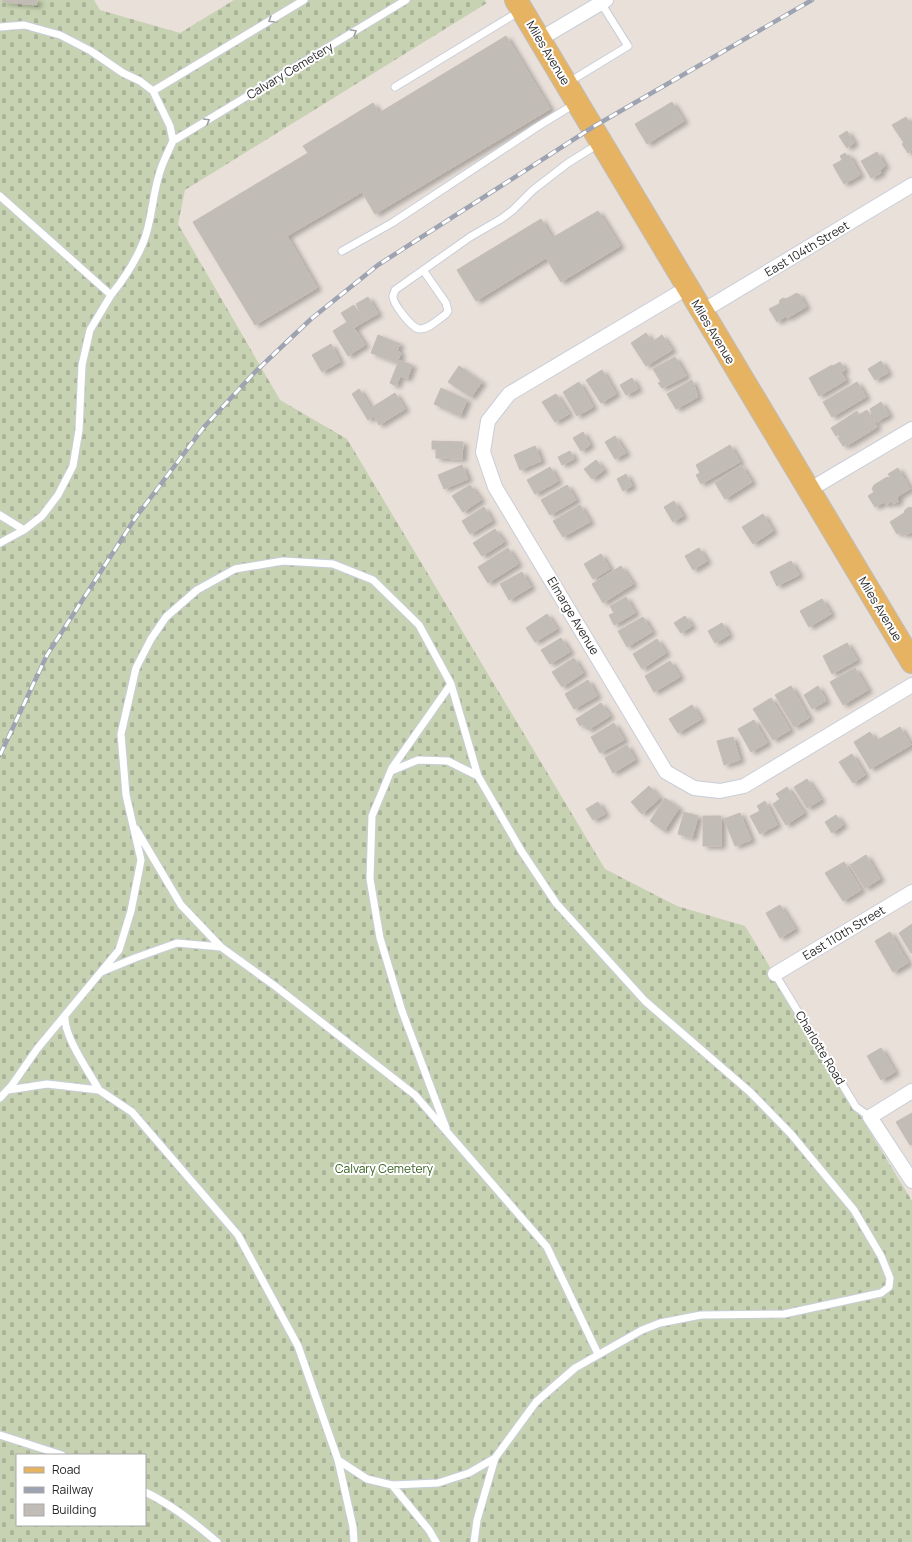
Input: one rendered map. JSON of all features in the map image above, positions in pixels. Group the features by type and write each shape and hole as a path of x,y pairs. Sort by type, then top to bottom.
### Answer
{"main road":[{"name":"Miles Avenue","path":"519,5 912,662"}],"street":[{"path":"540,39 604,1"},
{"name":"East 104th Street","path":"702,312 912,185"},
{"name":"Elmarge Avenue","path":"687,288 509,394 488,421 483,452 495,487 666,772 694,788 720,791 744,786 912,685"},
{"path":"809,490 912,429"},
{"name":"East 110th Street","path":"776,974 912,892"},
{"path":"912,1092 870,1117 912,1181"}],"lane":[{"path":"153,91 304,0"},
{"name":"Calvary Cemetery","path":"174,141 406,0"},
{"path":"567,84 628,46 604,1"},
{"path":"395,87 519,5"},
{"path":"0,27 24,25 60,35 91,51 123,74 140,81 153,91 170,126 174,141 164,160 159,176 144,242 128,273 111,295 90,330 82,365 79,430 73,466 58,495 42,516 24,530 0,543"},
{"path":"342,251 392,223 537,127 578,102"},
{"path":"423,270 446,303 448,311 446,314 425,328 418,329 412,326 394,301 392,295 395,290 423,270 470,237 501,219 513,210 533,190 568,163 602,142"},
{"path":"0,196 111,295"},
{"path":"0,516 24,530"},
{"path":"0,1098 8,1090 38,1049 119,950 131,911 140,860 126,795 121,734 136,668 151,639 166,617 196,590 235,569 283,561 333,564 373,580 418,625 450,684 478,776 522,852 556,903 646,1001 750,1092 790,1134 854,1210 881,1256 890,1278 890,1287 881,1293 784,1314 701,1315 660,1323 642,1330 575,1368 536,1402 495,1458 477,1520 474,1542"},
{"path":"448,1134 400,1003 380,938 370,879 372,816 391,771 450,684"},
{"path":"391,771 418,760 448,761 478,776"},
{"path":"132,824 181,905 221,947 274,986 415,1096 547,1247 598,1354"},
{"path":"100,973 135,958 177,943 221,947"},
{"name":"Charlotte Road","path":"776,974 856,1107 870,1117"},
{"path":"65,1016 64,1023 80,1058 99,1090 132,1112 238,1235 298,1346 338,1460 353,1527 354,1542"},
{"path":"8,1090 47,1084 99,1090"},
{"path":"0,1435 59,1454"},
{"path":"338,1460 367,1479 392,1485 438,1483 469,1473 495,1458"},
{"path":"392,1485 429,1530 436,1542"},
{"path":"146,1492 159,1499 217,1542"}],"green space":[{"name":"Calvary Cemetery","path":"0,0 94,0 100,10 180,33 234,0 485,0 487,3 185,190 178,224 280,400 347,439 605,869 677,906 745,926 912,1201 912,1542 0,1542"}],"building":[{"path":"3,0 37,0 37,5 3,2"},
{"path":"506,36 550,109 375,214 362,192 287,236 317,288 255,325 193,222 308,153 303,146 373,103 379,113"},
{"path":"672,102 684,121 647,144 635,124"},
{"path":"906,117 912,126 912,150 908,153 902,144 904,143 892,125"},
{"path":"847,131 854,143 847,148 839,136"},
{"path":"877,152 885,166 880,170 881,173 871,178 861,161"},
{"path":"845,153 847,156 849,155 860,175 844,184 833,165 842,160 840,156"},
{"path":"598,211 620,246 561,282 546,258 476,301 457,270 541,219 552,238"},
{"path":"797,293 806,307 777,322 769,309 779,304 780,300 783,298 786,299"},
{"path":"368,297 378,314 365,321 356,304"},
{"path":"354,305 365,321 354,328 365,345 348,356 333,331 347,322 341,313"},
{"path":"646,333 652,342 662,335 672,350 646,366 631,343"},
{"path":"378,335 400,344 397,351 401,353 398,360 412,365 407,379 400,376 396,386 390,383 398,363 371,353"},
{"path":"331,344 340,362 322,372 312,355"},
{"path":"675,357 686,376 662,388 658,383 661,382 653,369"},
{"path":"881,361 888,373 875,380 868,369"},
{"path":"840,362 845,370 841,372 846,380 819,396 809,378"},
{"path":"459,366 482,382 471,397 448,382"},
{"path":"602,370 616,394 601,403 586,380"},
{"path":"632,378 638,389 626,395 620,385"},
{"path":"692,380 698,397 676,409 667,394"},
{"path":"579,382 593,407 577,416 563,392"},
{"path":"857,382 866,397 832,417 823,402"},
{"path":"441,388 467,400 460,416 434,404"},
{"path":"359,389 371,408 395,393 405,409 379,425 374,416 368,420 352,394"},
{"path":"556,394 569,414 555,422 542,402"},
{"path":"881,402 889,415 876,422 870,409"},
{"path":"867,410 877,427 848,445 843,446 838,438 842,436 840,433 836,436 831,428 857,411 859,415"},
{"path":"583,432 590,445 581,451 573,438"},
{"path":"615,436 626,453 615,459 605,442"},
{"path":"432,441 463,442 462,459 436,458 436,449 432,449"},
{"path":"730,445 740,462 701,484 696,475 700,473 696,465"},
{"path":"535,446 541,461 520,470 514,455"},
{"path":"570,451 574,459 562,465 558,457"},
{"path":"596,460 604,470 592,479 584,469"},
{"path":"462,465 468,479 444,489 438,475"},
{"path":"741,465 752,482 725,499 715,483"},
{"path":"550,467 558,481 535,494 527,480"},
{"path":"898,468 910,489 898,496 899,497 897,499 899,501 893,504 891,502 886,505 884,502 875,507 868,496 874,492 872,489 874,485 887,477 890,477 888,474"},
{"path":"626,474 632,486 623,491 617,479"},
{"path":"470,485 481,500 463,512 452,496"},
{"path":"567,485 576,500 550,515 541,500"},
{"path":"674,501 683,516 673,522 664,507"},
{"path":"580,505 590,522 563,537 553,521"},
{"path":"484,507 492,521 470,534 462,521"},
{"path":"909,507 912,508 912,532 905,535 900,532 897,534 890,522 904,513"},
{"path":"763,514 773,531 753,544 742,527"},
{"path":"495,529 504,542 482,556 473,543"},
{"path":"508,548 518,564 488,583 478,567"},
{"path":"699,548 707,561 693,570 685,556"},
{"path":"601,554 610,569 593,579 584,564"},
{"path":"791,561 799,575 777,586 770,572"},
{"path":"621,566 633,584 603,603 592,584"},
{"path":"522,572 531,587 509,600 500,584"},
{"path":"626,597 635,613 614,625 609,615 614,613 610,606"},
{"path":"822,599 831,614 809,627 800,611"},
{"path":"547,614 557,629 535,642 526,628"},
{"path":"685,616 692,626 681,633 674,623"},
{"path":"643,617 652,632 627,647 618,631"},
{"path":"722,623 729,635 715,643 708,631"},
{"path":"561,638 570,652 550,664 541,650"},
{"path":"657,639 666,653 642,669 633,654"},
{"path":"847,643 857,660 832,674 823,656"},
{"path":"574,658 583,673 562,687 552,672"},
{"path":"670,661 680,677 654,692 645,676"},
{"path":"855,668 868,690 843,705 830,682"},
{"path":"588,680 597,696 574,709 565,694"},
{"path":"791,686 809,718 794,727 775,695"},
{"path":"818,686 826,701 812,709 804,695"},
{"path":"771,698 790,730 773,740 753,709"},
{"path":"601,703 610,716 588,730 583,724 580,726 576,719"},
{"path":"692,705 701,719 678,733 669,719"},
{"path":"754,720 767,743 751,752 738,729"},
{"path":"614,723 624,740 600,753 591,737"},
{"path":"900,727 911,745 870,769 854,742 870,732 876,741"},
{"path":"733,737 740,760 724,765 717,741"},
{"path":"627,745 635,760 613,773 605,758"},
{"path":"852,754 865,775 853,783 839,762"},
{"path":"807,779 821,800 807,808 794,787"},
{"path":"649,786 660,798 642,814 631,802"},
{"path":"787,787 804,813 786,825 773,804 780,799 776,794"},
{"path":"665,798 679,808 664,831 650,821"},
{"path":"765,801 777,825 760,834 750,816 760,811 757,806"},
{"path":"598,802 605,814 593,820 586,809"},
{"path":"684,812 698,816 692,838 678,834"},
{"path":"740,813 751,840 735,846 724,819"},
{"path":"836,815 843,825 832,833 825,822"},
{"path":"703,816 721,816 721,846 703,846"},
{"path":"866,855 880,879 865,888 850,865"},
{"path":"844,862 861,890 843,901 825,873"},
{"path":"780,905 795,929 780,938 766,913"},
{"path":"912,924 912,952 911,953 899,933"},
{"path":"890,932 908,963 893,972 875,941"},
{"path":"881,1048 895,1072 881,1080 867,1056"},
{"path":"912,1113 912,1144 910,1145 896,1122"}],"railway":[{"path":"0,755 47,655 136,517 204,427 255,372 311,319 378,265 593,127 812,0"}]}
